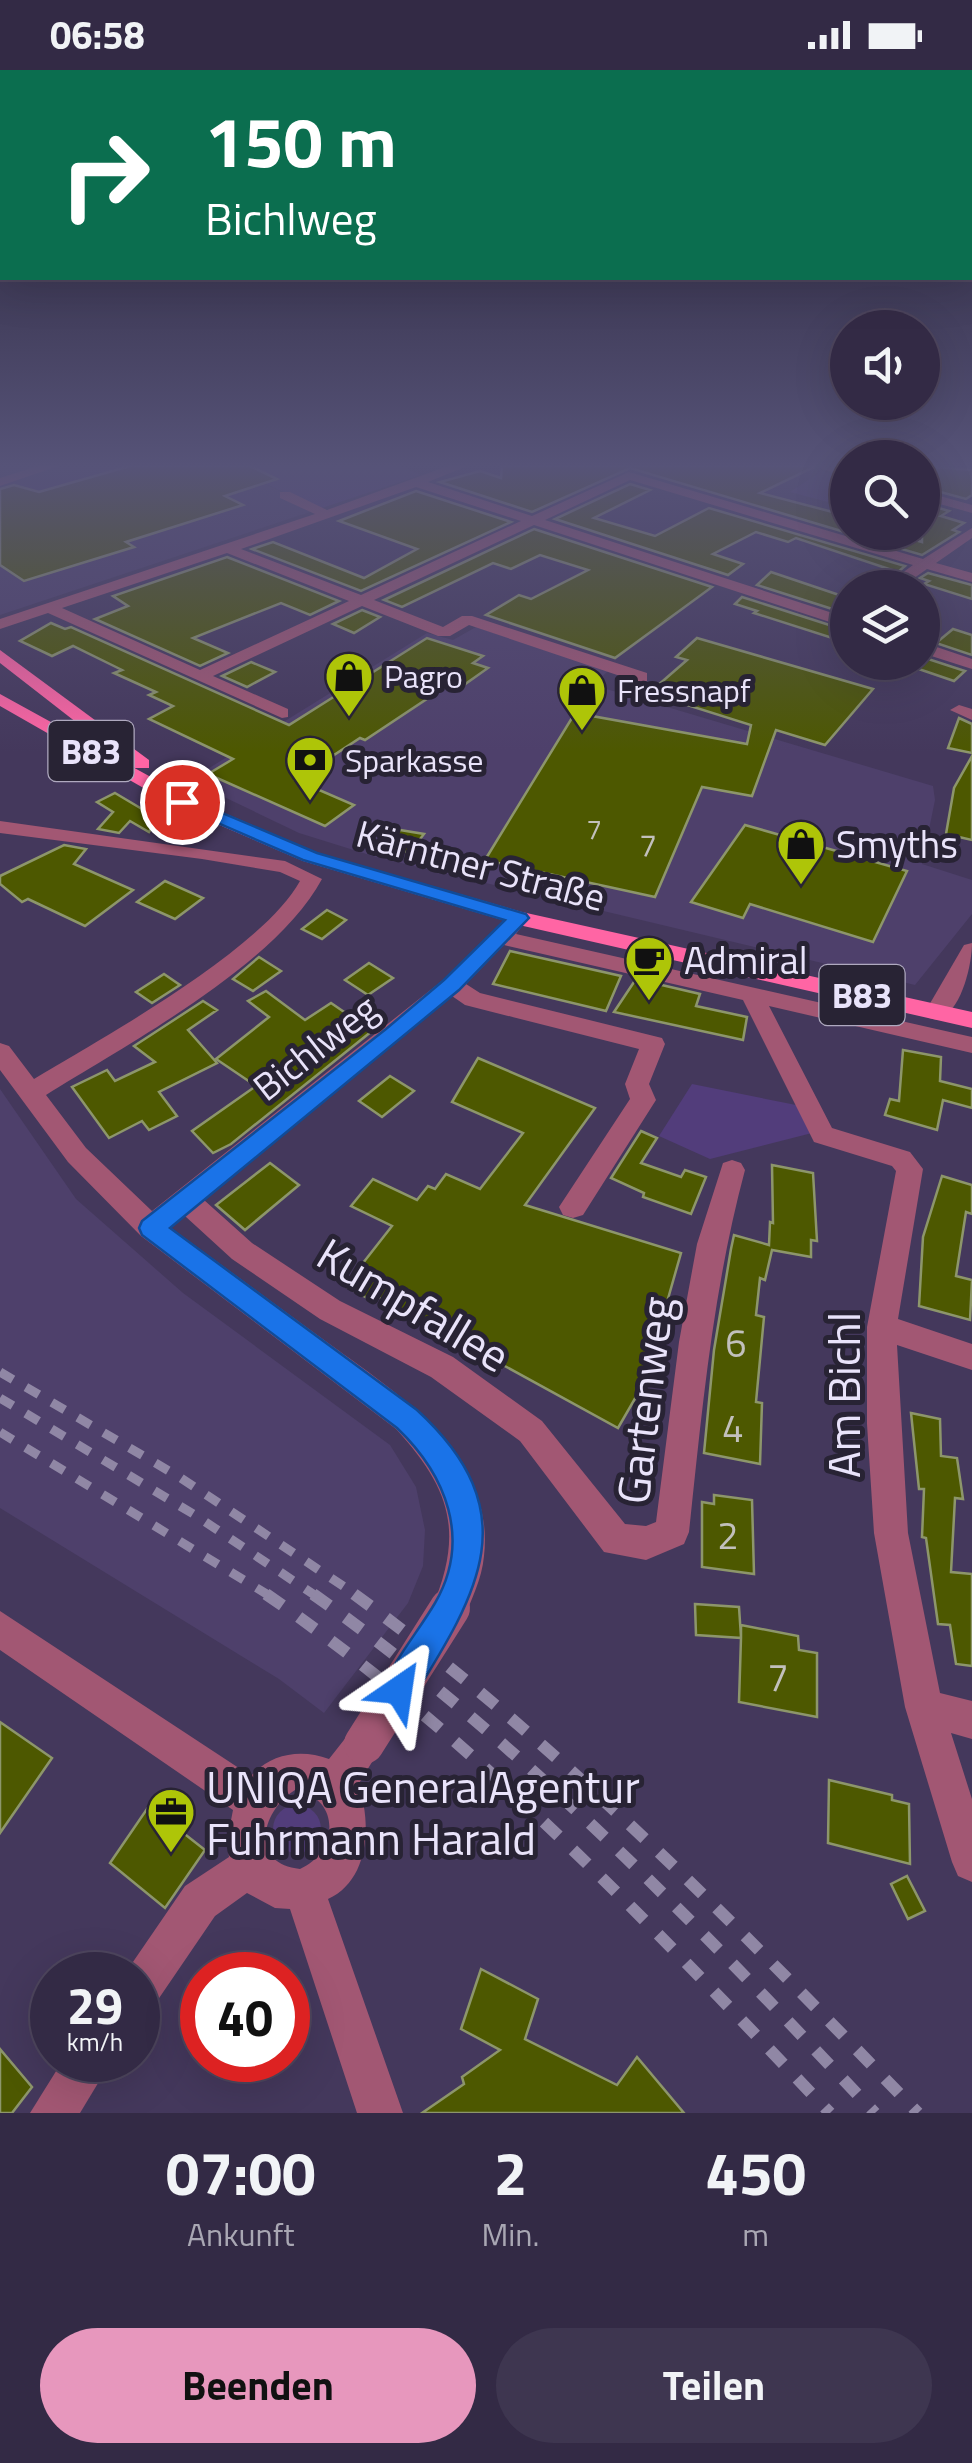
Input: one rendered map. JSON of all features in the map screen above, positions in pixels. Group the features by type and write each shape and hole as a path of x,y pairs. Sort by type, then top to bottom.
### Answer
{"main road":[{"path":"0,655 160,777 182,802"},
{"name":"Kärntner Straße","path":"0,698 182,802 310,856 519,918 972,1020"}],"street":[{"path":"0,624 186,561"},
{"path":"260,561 444,633 467,619 641,676"},
{"path":"200,676 446,561"},
{"path":"661,561 830,615"},
{"path":"914,561 972,578"},
{"path":"914,570 927,561"},
{"path":"50,609 282,713"},
{"path":"940,654 972,664"},
{"path":"0,826 285,867 312,879 310,892 283,920 157,1014 31,1092"},
{"name":"Bichlweg","path":"151,1228 451,985 519,918"},
{"path":"500,937 972,1045"},
{"path":"937,1012 972,950"},
{"path":"451,985 473,998 653,1044 637,1084 643,1100 574,1207"},
{"name":"Am Bichl","path":"752,996 823,1134 901,1159 910,1169 882,1327 883,1424 892,1534 924,1706 972,1862"},
{"path":"0,1052 77,1155 151,1228 407,1419 432,1442 453,1474 468,1517 467,1561 450,1608 364,1744 334,1784"},
{"name":"Gartenweg","path":"580,1498 616,1540 646,1544 672,1532 694,1342 711,1244 732,1170"},
{"name":"Kumpfallee","path":"186,1200 216,1231 330,1310 442,1367 532,1431 580,1498"},
{"path":"882,1327 972,1357"},
{"path":"0,1628 256,1802"},
{"path":"924,1706 972,1720"},
{"path":"294,1772 323,1775 334,1784 349,1815 344,1852 320,1882 304,1889 292,1891 268,1884 252,1865 246,1834 256,1802 266,1788 294,1772"},
{"path":"160,1960 200,1902 252,1865"},
{"path":"304,1889 380,2113"},
{"path":"54,2113 75,2082"}],"shaded area":[{"path":"0,561 161,561 0,615"},
{"path":"476,627 608,671 593,685 933,786 935,800 922,864 972,880 972,914 915,985 376,857 299,833 222,796 198,775 427,633 453,640"},
{"path":"692,1084 801,1106 812,1133 710,1159 659,1136"},
{"path":"0,1089 76,1199 183,1293 390,1445 416,1487 425,1530 423,1566 408,1603 324,1713 279,1679 0,1508"},
{"path":"297,1805 314,1812 321,1829 314,1846 297,1853 280,1846 273,1829 280,1812"}],"building":[{"path":"0,561 88,561 24,581"},
{"path":"214,561 238,561 339,601 310,615 281,603 193,638 228,653 200,666 95,619 128,606 113,596"},
{"path":"284,561 322,561 364,578 394,561 425,561 361,591"},
{"path":"466,561 527,561 511,569 493,563 402,607 384,600"},
{"path":"560,561 633,561 712,587 615,658 486,615 519,595 531,599 588,570"},
{"path":"686,561 735,561 743,564 728,575"},
{"path":"866,561 889,561 905,566 892,570"},
{"path":"771,572 830,592 830,608 757,585"},
{"path":"940,576 972,585 972,599 940,589"},
{"path":"742,597 830,625 830,637 754,613 757,611 735,604"},
{"path":"362,610 380,617 354,633 333,624"},
{"path":"51,623 65,629 71,627 289,725 427,638 483,656 473,663 488,668 461,687 451,683 296,780 354,805 325,826 208,774 233,759 149,719 173,706 149,695 156,692 114,673 122,670 73,646 52,656 20,641"},
{"path":"953,629 972,635 972,655 940,644"},
{"path":"697,638 830,677 830,680 873,689 825,745 776,730 752,796 702,787 655,897 485,860 575,713 747,744 751,725 649,693 687,660 676,657"},
{"path":"251,662 275,672 247,687 222,676"},
{"path":"940,663 965,671 954,681 940,676"},
{"path":"959,718 972,724 972,753 948,748"},
{"path":"972,756 972,840 946,834 954,788"},
{"path":"115,793 157,818 149,832 130,821 119,833 98,829 113,812 97,802"},
{"name":"Smyths","path":"745,825 907,871 873,942 750,904 743,918 691,902"},
{"path":"400,830 424,834 411,851 395,853 372,847 385,834"},
{"path":"64,845 86,849 74,864 133,890 85,926 28,899 22,902 0,884 0,876"},
{"path":"165,881 203,898 175,919 137,902"},
{"path":"327,910 346,920 322,939 302,929"},
{"path":"510,951 621,976 606,1011 493,984"},
{"path":"259,957 281,971 253,991 233,979"},
{"path":"369,963 393,978 368,995 345,980"},
{"path":"164,974 180,985 152,1003 136,992"},
{"path":"636,979 700,994 696,1006 747,1017 743,1040 614,1012"},
{"path":"266,991 305,1020 331,1003 372,1031 231,1144 213,1153 192,1131 256,1086 216,1059 269,1017 248,1001"},
{"path":"203,1001 217,1010 188,1030 217,1063 159,1092 177,1116 149,1130 142,1121 109,1138 72,1087 107,1070 115,1081 155,1062 134,1046"},
{"path":"903,1050 941,1057 940,1081 972,1089 972,1108 943,1100 937,1130 885,1115 890,1099 899,1101"},
{"path":"478,1058 595,1108 525,1205 681,1253 644,1383 618,1428 375,1295 371,1300 345,1286 392,1226 351,1206 373,1179 417,1200 428,1186 435,1189 446,1174 480,1189 523,1133 452,1102"},
{"path":"390,1076 414,1091 382,1117 359,1101"},
{"path":"641,1131 657,1138 641,1163 681,1177 685,1170 706,1177 691,1214 643,1197 644,1193 611,1178"},
{"path":"270,1163 299,1185 245,1230 216,1205"},
{"path":"772,1165 813,1173 817,1241 811,1240 811,1257 772,1250 765,1280 760,1278 756,1315 764,1317 756,1402 762,1403 760,1464 704,1453 714,1350 734,1235 769,1245 770,1222 773,1223"},
{"path":"942,1176 972,1185 972,1214 966,1212 956,1276 972,1280 970,1320 919,1306 923,1237"},
{"path":"911,1413 940,1419 941,1456 957,1458 963,1499 955,1498 951,1572 972,1574 972,1666 956,1664 950,1625 938,1624 926,1538 922,1537 924,1489 919,1489"},
{"path":"714,1495 752,1500 754,1574 702,1567 702,1502 714,1504"},
{"path":"695,1604 739,1607 741,1637 741,1625 798,1636 799,1650 817,1653 817,1717 739,1702 741,1638 696,1635"},
{"path":"0,1722 52,1758 0,1833"},
{"path":"829,1780 892,1795 892,1800 909,1804 910,1864 828,1843"},
{"path":"149,1806 205,1850 165,1908 110,1863"},
{"path":"907,1876 925,1911 908,1919 891,1884"},
{"path":"481,1969 538,1999 525,2039 617,2085 637,2057 684,2113 422,2113 464,2084 462,2077 500,2050 461,2029"},
{"path":"0,2049 32,2087 12,2113 0,2113"}],"railway":[{"path":"0,1372 181,1478 358,1596"},
{"path":"0,1398 195,1515 316,1596"},
{"path":"0,1432 270,1596"},
{"path":"266,1594 344,1650 491,1773 630,1906 830,2113"},
{"path":"313,1594 390,1651 537,1774 743,1974 875,2113"},
{"path":"354,1594 504,1713 647,1841 918,2113"}],"place":[{"name":"Pagro","path":"349,718"},
{"name":"Fressnapf","path":"582,732"},
{"name":"Sparkasse","path":"310,802"},
{"name":"Smyths","path":"801,886"},
{"name":"Admiral","path":"649,1002"},
{"name":"UNIQA GeneralAgentur Fuhrmann Harald","path":"171,1854"}],"route":[{"path":"182,802 310,856 519,918 451,985 393,1034 151,1228 407,1419 432,1442 453,1474 468,1517 467,1561 458,1594 399,1690"}]}
